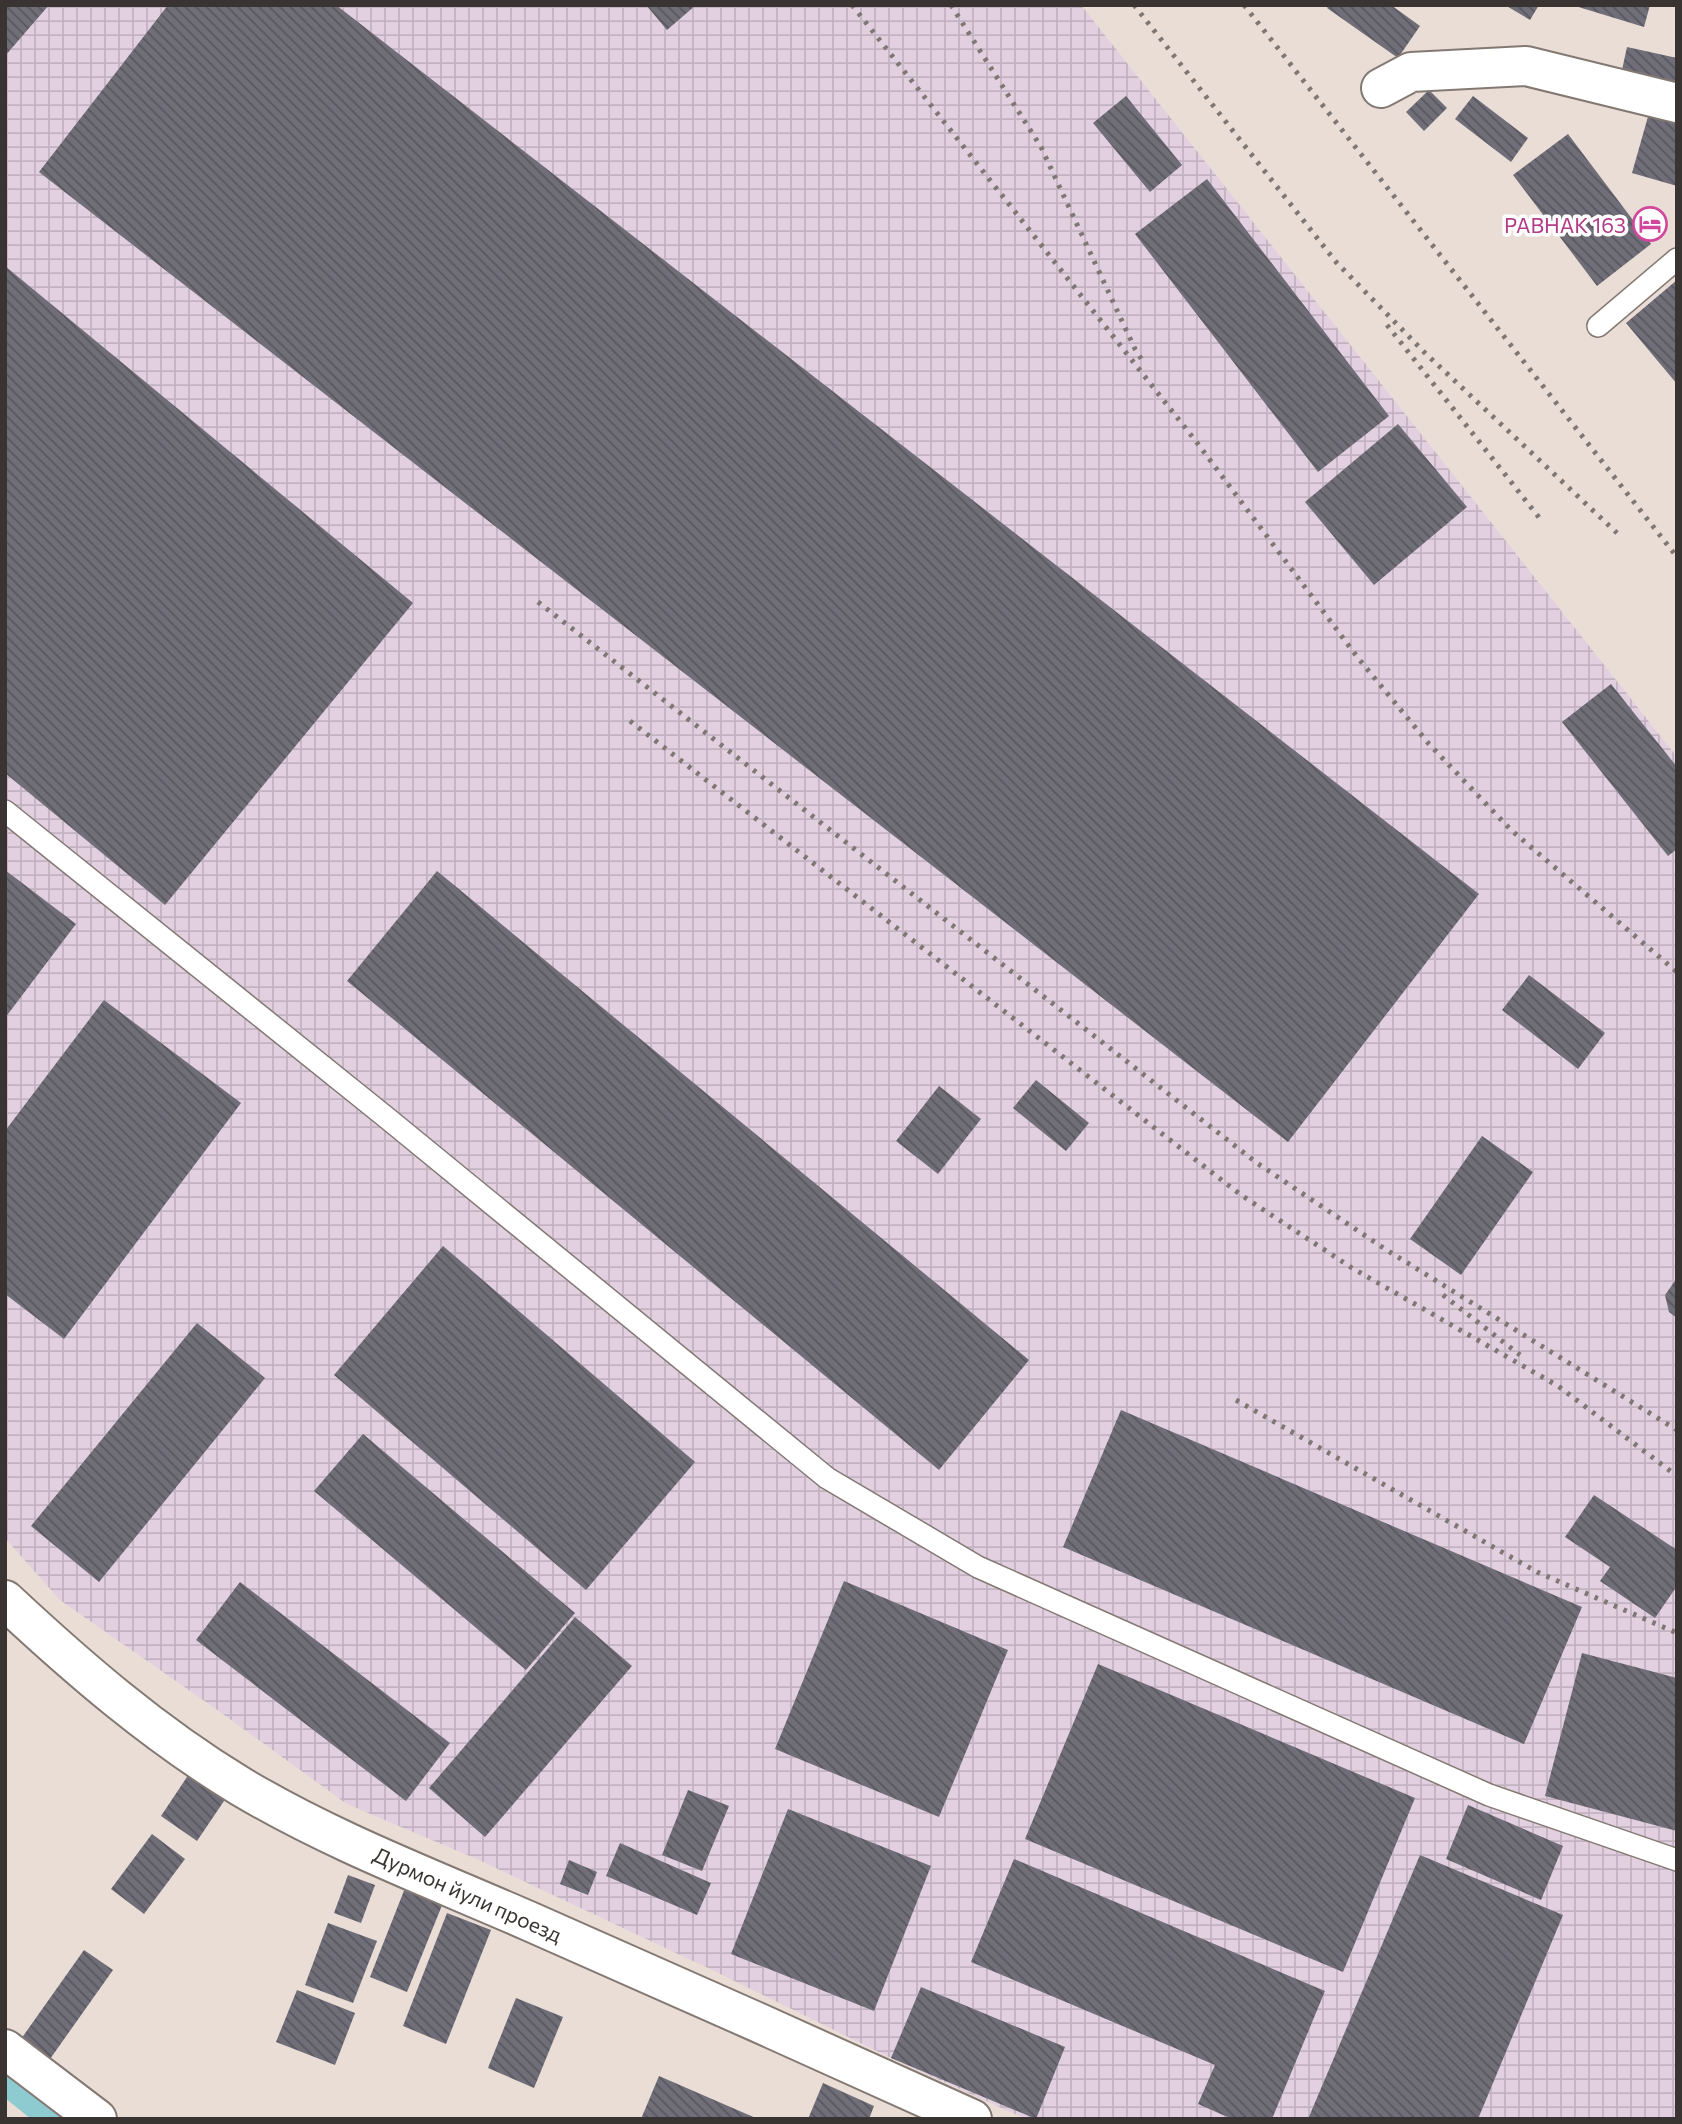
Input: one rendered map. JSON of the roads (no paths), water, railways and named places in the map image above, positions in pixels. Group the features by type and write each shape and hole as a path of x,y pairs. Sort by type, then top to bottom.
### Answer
{"street":[{"path":"1381,88 1411,72 1526,66 1677,103"},
{"name":"Дурмон йули проезд","path":"5,1600 76,1667 176,1745 240,1786 313,1826 751,2018 972,2119"},
{"path":"5,2049 97,2119"}],"lane":[{"path":"1598,326 1677,259"},
{"path":"5,811 365,1100 827,1478 978,1567 1489,1795 1677,1860"}],"water":[{"path":"5,2072 63,2119 31,2119 5,2098"}],"railway":[{"path":"852,5 1198,444 1358,658 1429,744 1511,830 1677,972"},
{"path":"951,5 1041,147 1142,360"},
{"path":"1134,5 1336,262 1424,352 1617,533"},
{"path":"1244,5 1677,557"},
{"path":"1387,325 1541,520"},
{"path":"538,602 1257,1163 1385,1249 1677,1430"},
{"path":"630,721 1241,1195 1352,1268 1558,1386 1677,1476"},
{"path":"1443,1295 1520,1355"},
{"path":"1236,1400 1537,1572 1677,1633"}],"place":[{"name":"РАВНАК 163","path":"1650,224"}]}
